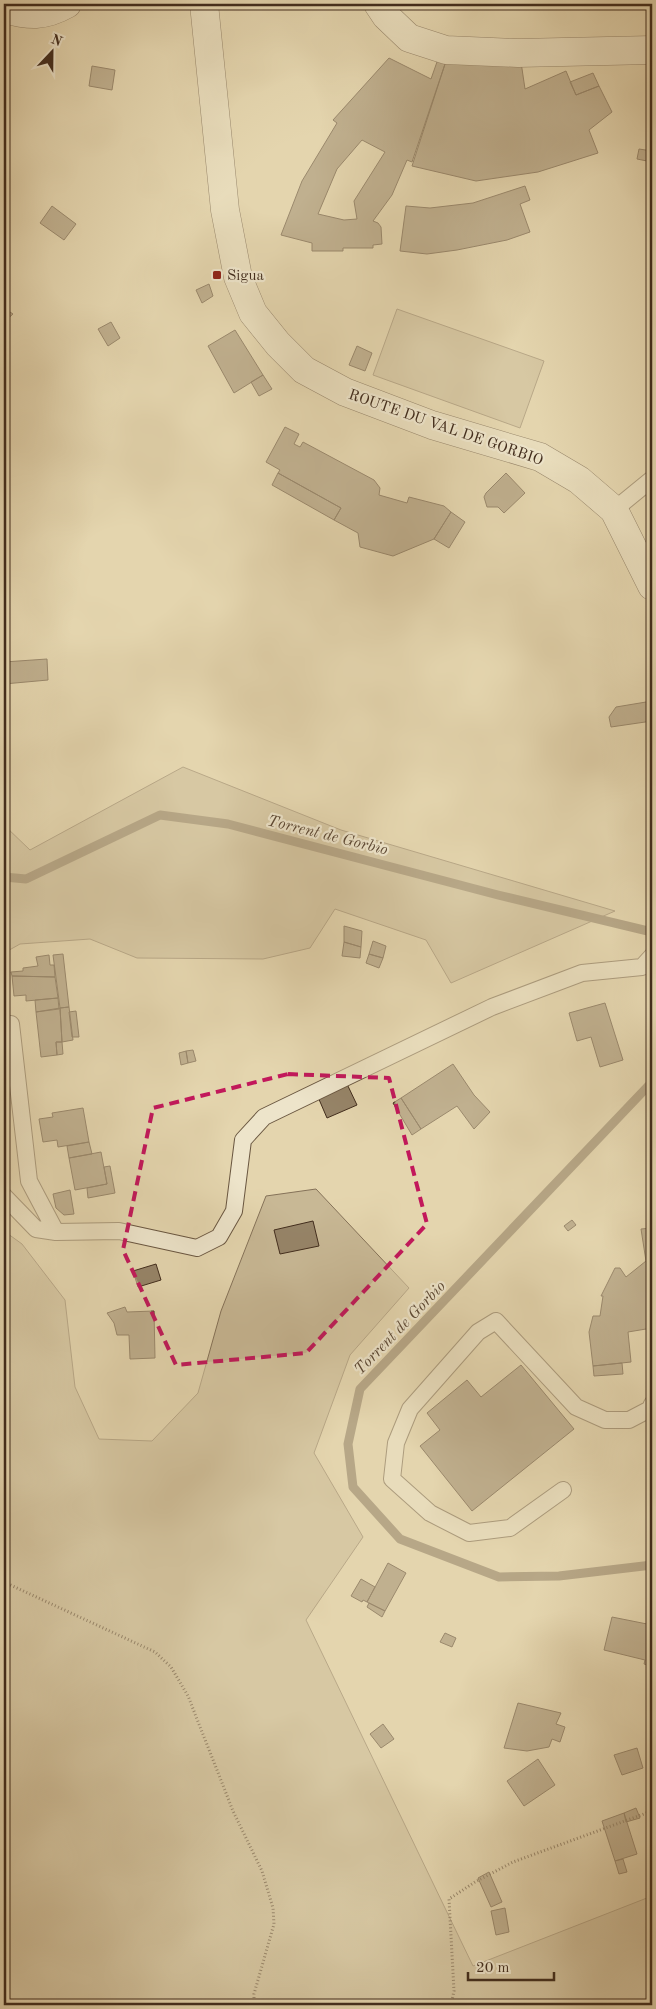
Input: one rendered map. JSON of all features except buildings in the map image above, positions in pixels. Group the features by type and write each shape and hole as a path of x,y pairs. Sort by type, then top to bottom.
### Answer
{"street":[{"path":"4,9 23,15 52,12 67,4"},
{"name":"ROUTE DU VAL DE GORBIO","path":"204,4 225,210 238,277 253,313 278,344 304,370 345,392 432,425 540,457 579,480 614,510 652,586"},
{"path":"378,4 386,16 409,38 446,50 518,53 652,50"}],"lane":[{"path":"614,510 652,478"},
{"path":"4,1196 36,1229 56,1232 119,1231 197,1248 219,1237 234,1211 243,1140 264,1117 492,1007 582,974 642,967 652,956"},
{"path":"11,1024 29,1181 56,1232"},
{"path":"564,1490 510,1528 469,1533 430,1513 392,1479 396,1443 410,1409 478,1332 496,1321 576,1407 605,1420 629,1420 650,1409 652,1404"}],"path":[{"path":"4,1582 155,1652 171,1667 188,1696 233,1811 262,1872 274,1908 274,1924 254,1994 254,2005"},
{"path":"451,2005 454,1991 449,1899 475,1882 513,1862 652,1811"}],"highlighted area":[{"path":"288,1074 389,1078 427,1224 306,1353 176,1365 123,1250 153,1108"}],"shaded area":[{"path":"397,309 544,361 520,428 373,375"},
{"path":"183,767 341,830 615,911 451,983 426,940 335,909 310,948 263,959 137,958 90,939 20,944 4,953 4,825 30,850"},
{"path":"316,1189 409,1288 350,1355 314,1453 363,1537 306,1620 473,1966 652,1896 652,2005 4,2005 4,1231 22,1244 65,1300 75,1387 99,1439 152,1441 198,1393 221,1311 266,1196"}],"waterway":[{"name":"Torrent de Gorbio","path":"4,877 26,879 160,815 228,824 498,895 652,932"},
{"name":"Torrent de Gorbio","path":"652,1082 360,1389 348,1444 353,1487 400,1539 499,1577 559,1576 652,1565"}],"place":[{"name":"Sigua","path":"217,275"}]}
